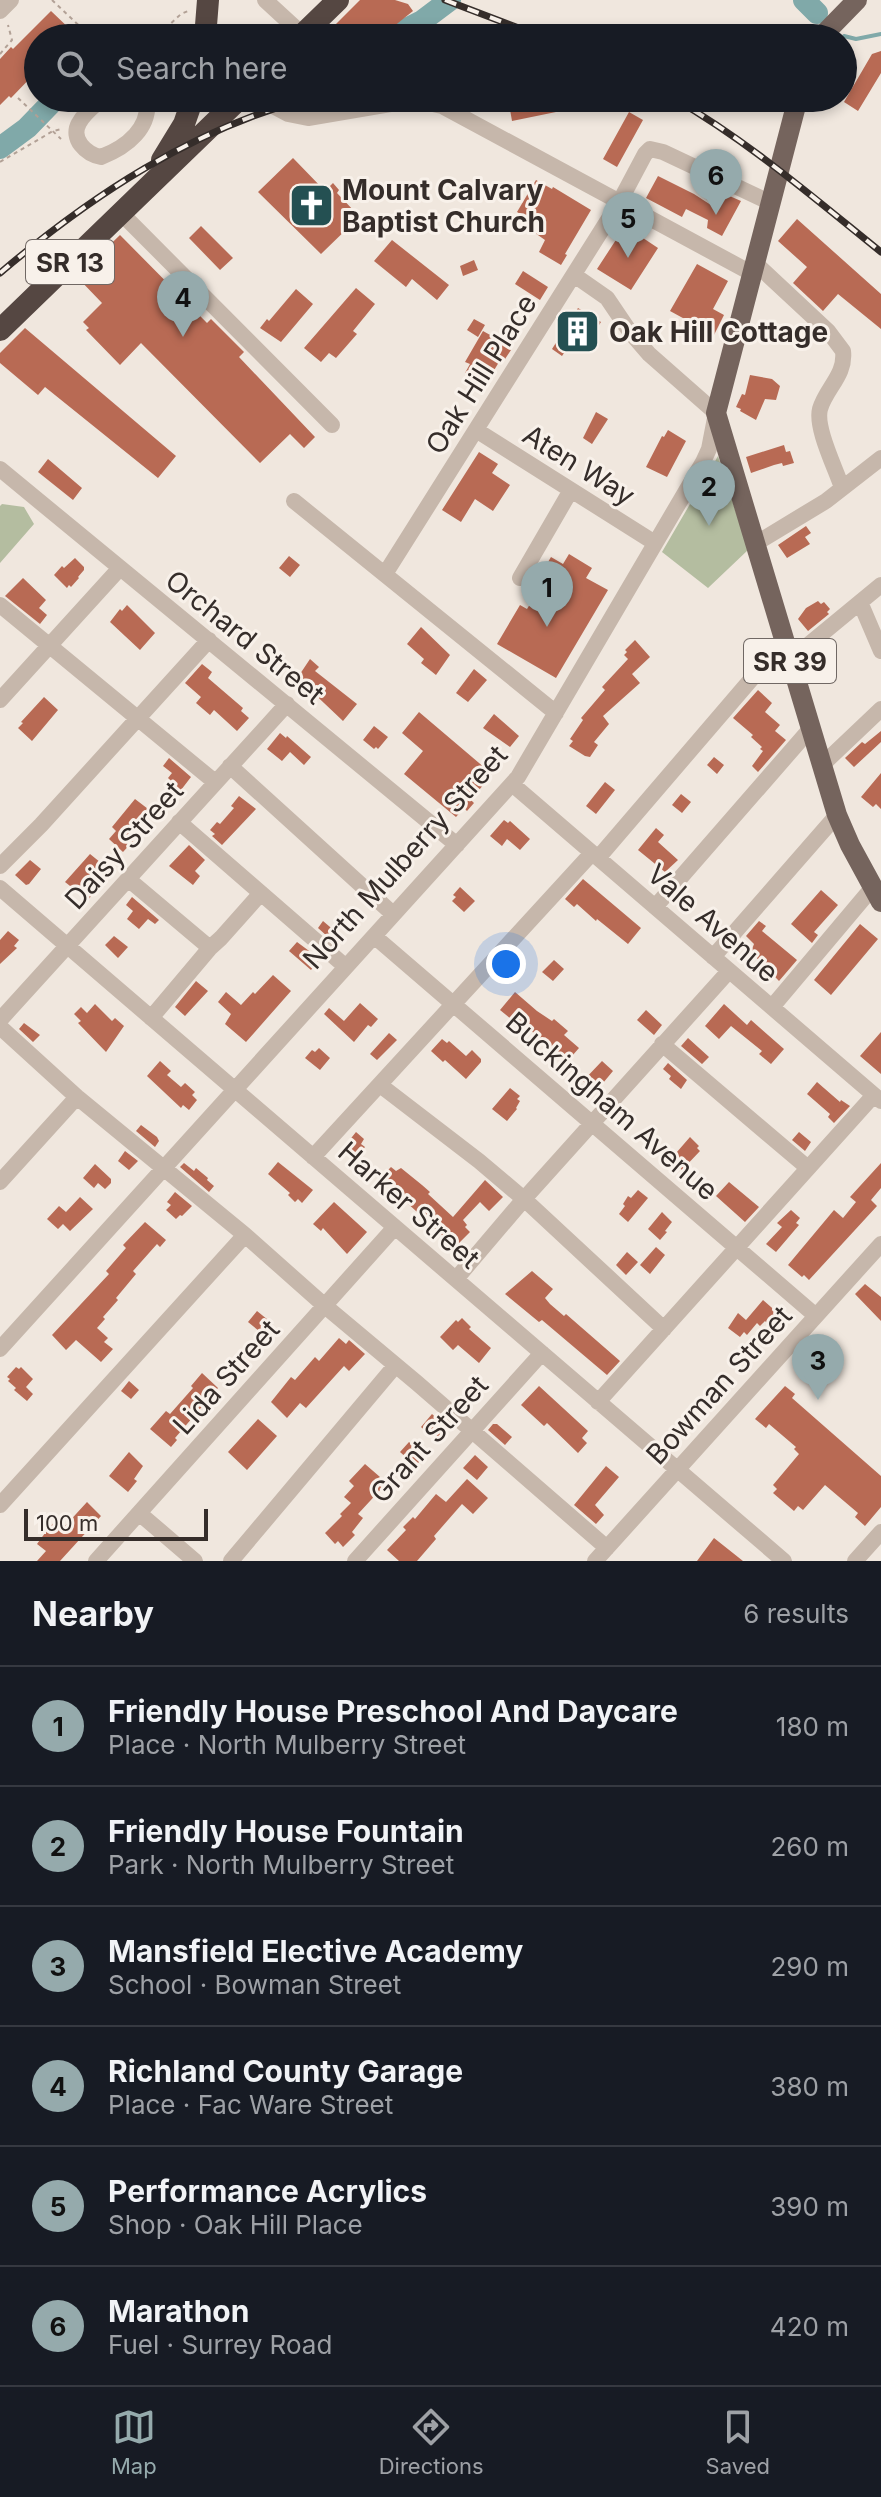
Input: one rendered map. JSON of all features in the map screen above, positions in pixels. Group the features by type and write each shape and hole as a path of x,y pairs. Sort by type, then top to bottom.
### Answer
{"highway":[{"path":"313,24 338,0"},
{"name":"SR 13","path":"139,194 179,133 187,112"},
{"name":"SR 13","path":"0,330 225,112"}],"main road":[{"path":"834,24 857,0"},
{"name":"North Mulberry Street","path":"716,413 794,112"},
{"name":"SR 39","path":"716,413 837,815 850,845 878,892"}],"street":[{"path":"5,15 11,0"},
{"path":"265,0 289,24"},
{"path":"88,112 77,128 80,143 86,151 101,157 121,147 145,124 148,112"},
{"path":"286,112 308,118 343,112"},
{"path":"453,112 754,268 828,331 843,351 841,370 822,404 819,417 842,488"},
{"name":"Oak Hill Place","path":"385,574 650,149 656,149 771,203"},
{"path":"120,212 332,425"},
{"path":"574,275 607,298 649,354 716,413"},
{"name":"North Mulberry Street","path":"0,1349 512,784 525,767 703,462 709,449 716,413"},
{"name":"Aten Way","path":"476,430 655,543"},
{"path":"755,544 813,510 881,458"},
{"name":"Orchard Street","path":"0,469 457,845"},
{"path":"520,578 571,490"},
{"path":"294,501 556,713"},
{"path":"0,700 120,568"},
{"path":"313,1157 787,650 881,585"},
{"path":"860,602 881,651"},
{"path":"0,605 215,782"},
{"path":"0,866 209,640"},
{"name":"Daisy Street","path":"0,1020 287,704"},
{"path":"822,765 880,713"},
{"path":"655,907 811,728"},
{"path":"230,766 393,914"},
{"name":"Vale Avenue","path":"512,784 878,1098"},
{"path":"713,957 837,815"},
{"path":"179,822 346,967"},
{"path":"128,879 210,948"},
{"name":"Harker Street","path":"0,888 784,1561"},
{"path":"772,1007 878,892"},
{"path":"151,1018 261,893"},
{"name":"Buckingham Avenue","path":"374,936 816,1316"},
{"path":"456,1279 729,971"},
{"path":"0,1027 77,1097 245,1235 607,1548"},
{"path":"662,1044 808,1168"},
{"path":"380,1085 524,1199 664,1329"},
{"path":"0,1182 77,1097"},
{"path":"598,1402 808,1168 878,1098"},
{"name":"Lida Street","path":"96,1561 395,1227"},
{"path":"0,1505 245,1235"},
{"name":"Bowman Street","path":"595,1561 881,1244"},
{"name":"Grant Street","path":"355,1561 542,1353"},
{"path":"231,1561 395,1366"},
{"path":"139,1513 195,1561"},
{"path":"855,1561 881,1532"}],"path":[{"path":"52,0 77,24"},
{"path":"170,24 183,12 204,16"},
{"path":"0,54 11,43 5,15"},
{"path":"18,98 24,104"},
{"path":"32,112 61,139"},
{"path":"0,162 53,131"}],"green space":[{"path":"718,456 748,550 708,588 662,552"},
{"path":"0,506 24,507 34,524 0,563"}],"building":[{"path":"360,0 395,0 408,4 413,11 397,24 336,24"},
{"path":"51,11 65,24 38,24"},
{"path":"24,38 24,85 0,105 0,59 11,47 13,49"},
{"path":"881,51 881,73 858,111 857,80 872,54"},
{"path":"510,112 556,112 512,121"},
{"path":"629,112 643,120 617,167 603,159"},
{"name":"Mount Calvary Baptist Church","path":"293,158 325,191 333,183 339,190 337,193 355,212 349,217 354,222 321,254 258,192"},
{"path":"658,176 717,209 725,194 741,201 722,236 707,228 708,220 686,209 682,217 646,198"},
{"path":"536,180 591,210 561,265 539,252 545,240 525,226 529,219 517,212"},
{"path":"797,219 881,294 881,329 838,294 823,311 793,283 807,267 778,241"},
{"path":"201,226 233,258 220,270 189,238"},
{"path":"625,226 658,248 631,290 597,269"},
{"path":"120,235 207,323 211,319 244,352 239,357 315,437 304,448 290,434 260,463 141,343 120,365 86,330 89,328 83,322 102,303 77,277"},
{"path":"392,240 449,285 437,300 412,279 406,287 374,261"},
{"path":"474,260 478,270 463,276 460,266"},
{"path":"697,264 728,281 713,309 724,315 714,335 670,311"},
{"path":"523,271 548,287 540,300 515,284"},
{"path":"356,288 375,304 353,331 357,334 336,358 329,353 321,362 304,348"},
{"path":"296,289 313,304 281,342 260,328"},
{"name":"Oak Hill Cottage","path":"578,308 601,322 587,344 580,342 574,351 568,347 562,356 552,349"},
{"path":"474,319 485,325 478,337 467,330"},
{"path":"25,328 176,456 158,478 45,387 38,395 0,363 0,353"},
{"path":"483,331 508,345 507,348 511,350 505,359 502,357 490,377 480,371 476,379 465,373 470,364 465,362"},
{"path":"750,375 772,379 780,386 776,400 765,399 756,420 736,407 742,394 745,395"},
{"path":"596,412 608,419 592,444 583,438"},
{"path":"668,430 686,441 667,477 646,467"},
{"path":"784,445 794,463 783,466 782,463 751,473 746,457"},
{"path":"479,452 498,464 492,473 510,485 493,511 475,499 461,522 442,510"},
{"path":"48,459 82,488 73,500 38,472"},
{"path":"806,526 811,533 805,537 810,544 787,558 778,545"},
{"path":"569,554 592,568 586,578 608,590 556,678 497,644 520,605 527,609 542,585 536,582 551,557 563,564"},
{"path":"289,556 300,565 290,577 279,568"},
{"path":"75,558 84,570 67,588 54,575"},
{"path":"23,578 46,600 39,608 47,615 40,624 5,596"},
{"path":"818,601 821,604 824,602 830,609 829,614 808,631 798,619 806,608"},
{"path":"127,605 155,633 140,650 110,622"},
{"path":"421,627 450,655 436,675 421,663 424,659 407,644"},
{"path":"635,640 650,657 632,674 640,683 603,716 609,724 594,742 598,745 590,757 585,756 569,746 573,741 570,739 583,720 581,718 605,690 602,687 628,659 624,655 625,650"},
{"path":"310,659 319,667 315,671 357,704 343,721 296,680"},
{"path":"202,664 212,672 208,678 243,708 241,711 249,718 237,731 214,710 210,715 196,703 201,697 185,683"},
{"path":"474,669 487,680 468,702 456,693"},
{"path":"758,690 772,703 765,712 780,725 775,731 786,740 758,772 752,766 763,751 760,749 762,747 733,718"},
{"path":"44,697 58,710 32,741 18,728"},
{"path":"419,712 492,774 471,800 474,803 456,817 404,774 423,751 402,733"},
{"path":"494,714 519,736 510,747 483,728"},
{"path":"374,726 388,737 378,749 363,740"},
{"path":"881,731 881,742 854,767 845,758 862,742 865,744"},
{"path":"280,733 311,757 304,765 290,752 282,761 267,749"},
{"path":"714,757 724,765 717,774 707,765"},
{"path":"169,758 191,777 181,790 168,778 172,773 163,766"},
{"path":"881,773 881,809 876,804 873,807 861,797"},
{"path":"605,782 615,790 596,814 586,806"},
{"path":"681,794 691,802 682,813 672,805"},
{"path":"239,796 256,809 222,845 210,830 234,808 231,806"},
{"path":"135,799 152,812 145,820 142,818 128,836 133,841 123,852 109,839 116,831 112,827"},
{"path":"504,820 510,821 530,839 520,850 507,839 502,846 490,836"},
{"path":"656,828 664,835 658,842 678,860 665,872 638,850"},
{"path":"189,845 205,860 195,871 200,876 193,885 169,866"},
{"path":"90,854 111,871 88,900 65,882"},
{"path":"30,860 41,869 26,885 15,875"},
{"path":"583,879 641,928 628,944 577,904 574,907 565,899"},
{"path":"460,887 475,901 464,912 452,901"},
{"path":"821,890 838,905 814,932 818,935 812,943 791,924"},
{"path":"132,897 159,920 155,924 148,919 139,929 127,919 133,911 126,905"},
{"path":"323,921 343,938 337,945 318,928"},
{"path":"759,921 766,926 762,931 797,960 779,981 751,952 754,944 746,936"},
{"path":"860,924 878,939 831,995 814,980"},
{"path":"8,931 19,940 14,946 17,948 0,964 0,940"},
{"path":"114,936 128,947 118,958 105,945"},
{"path":"297,942 320,959 311,970 289,951"},
{"path":"554,960 564,969 553,981 542,972"},
{"path":"273,975 291,991 246,1042 225,1024 231,1014 218,1002 226,992 241,1005"},
{"path":"196,981 208,991 185,1016 175,1007"},
{"path":"515,992 568,1031 564,1035 579,1048 572,1056 565,1060 529,1029 527,1032 500,1010"},
{"path":"360,1003 378,1019 371,1027 368,1025 354,1042 324,1014 329,1008 344,1021"},
{"path":"95,1004 112,1021 115,1018 124,1026 106,1052 78,1023 81,1021 74,1014 81,1007 87,1013"},
{"path":"724,1004 747,1025 751,1020 784,1049 771,1064 759,1054 762,1051 731,1026 719,1039 705,1026"},
{"path":"646,1010 662,1025 654,1035 637,1020"},
{"path":"24,1023 40,1035 33,1042 19,1029"},
{"path":"881,1032 881,1074 860,1056"},
{"path":"389,1033 397,1040 377,1060 370,1054"},
{"path":"688,1038 709,1057 702,1064 681,1046"},
{"path":"442,1039 447,1043 449,1041 466,1056 472,1050 481,1059 466,1079 431,1051"},
{"path":"319,1048 330,1058 320,1070 305,1058 312,1050 315,1052"},
{"path":"160,1061 171,1071 167,1075 181,1087 185,1083 195,1092 192,1095 197,1100 189,1110 183,1105 181,1108 147,1076"},
{"path":"602,1061 613,1071 603,1083 601,1081 591,1088 583,1081"},
{"path":"668,1063 687,1080 681,1089 663,1069"},
{"path":"817,1082 840,1102 850,1106 834,1123 828,1117 830,1114 807,1094"},
{"path":"510,1088 520,1096 517,1099 520,1101 507,1121 492,1109"},
{"path":"141,1125 157,1137 159,1141 155,1147 136,1131"},
{"path":"356,1132 364,1139 361,1144 365,1147 355,1159 344,1147"},
{"path":"799,1132 811,1142 805,1151 792,1140"},
{"path":"690,1137 700,1151 682,1170 670,1160"},
{"path":"125,1151 138,1161 129,1170 118,1161"},
{"path":"278,1162 313,1190 302,1203 298,1199 295,1202 288,1195 290,1193 268,1174"},
{"path":"184,1163 208,1178 214,1186 209,1192 180,1167"},
{"path":"881,1163 881,1188 871,1200 877,1206 809,1280 804,1275 802,1277 788,1265 834,1210 843,1218 856,1202 850,1197"},
{"path":"95,1164 111,1179 105,1189 98,1183 94,1188 83,1178"},
{"path":"391,1167 396,1171 401,1168 430,1192 428,1194 453,1217 485,1180 503,1197 489,1211 480,1202 463,1220 470,1232 455,1247 434,1228 432,1231 423,1223 426,1220 386,1184 389,1181 383,1175"},
{"path":"729,1182 759,1207 745,1222 716,1196"},
{"path":"638,1190 648,1198 628,1222 619,1214 628,1196 631,1198"},
{"path":"175,1192 192,1206 176,1219 166,1210 171,1205 167,1202"},
{"path":"80,1197 93,1209 70,1231 63,1224 58,1229 47,1219 59,1206 66,1212"},
{"path":"334,1202 367,1232 347,1254 323,1228 321,1231 313,1224"},
{"path":"791,1210 800,1218 796,1223 799,1225 776,1252 766,1244 782,1227 777,1223"},
{"path":"662,1212 672,1222 660,1240 648,1229"},
{"path":"145,1222 166,1240 160,1247 157,1244 133,1271 136,1274 97,1328 108,1338 104,1342 113,1349 101,1362 76,1340 66,1350 52,1335 109,1274 106,1271 126,1248 123,1245"},
{"path":"656,1247 665,1255 650,1274 640,1265"},
{"path":"627,1252 638,1262 626,1275 616,1265"},
{"path":"532,1271 553,1289 545,1298 550,1304 620,1361 607,1375 542,1320 539,1322 505,1294"},
{"path":"865,1284 881,1297 881,1321 855,1294"},
{"path":"763,1300 779,1314 769,1325 765,1321 760,1326 757,1323 747,1335 744,1332 740,1337 728,1328 738,1313 746,1320"},
{"path":"257,1311 273,1324 264,1335 248,1322"},
{"path":"462,1318 471,1327 469,1329 491,1348 479,1363 458,1345 453,1350 440,1337 456,1320 458,1322"},
{"path":"339,1338 346,1344 349,1340 365,1354 349,1371 344,1366 306,1408 300,1403 287,1418 271,1402 291,1377 295,1380 315,1357 319,1361"},
{"path":"16,1367 21,1367 33,1379 26,1387 33,1394 27,1401 8,1381 10,1379 7,1377"},
{"path":"202,1373 218,1388 175,1438 177,1440 171,1447 150,1429 166,1411 170,1414"},
{"path":"129,1381 139,1390 131,1399 121,1391"},
{"path":"539,1386 588,1431 582,1438 587,1443 578,1453 547,1423 544,1426 521,1405"},
{"path":"785,1386 795,1394 792,1398 881,1476 881,1507 865,1526 855,1517 858,1513 825,1485 803,1510 798,1506 794,1511 773,1493 777,1489 773,1485 799,1454 794,1449 796,1447 769,1424 766,1428 755,1419"},
{"path":"432,1414 448,1429 437,1442 421,1427"},
{"path":"258,1419 277,1436 247,1470 228,1452"},
{"path":"493,1424 512,1437 505,1445 488,1430"},
{"path":"409,1442 424,1455 416,1466 400,1452"},
{"path":"129,1452 143,1466 128,1492 109,1476"},
{"path":"475,1455 488,1467 477,1480 463,1468"},
{"path":"365,1464 380,1477 376,1482 382,1488 358,1514 363,1518 352,1532 355,1535 343,1547 338,1541 335,1544 325,1533 351,1503 344,1497 354,1486 349,1481"},
{"path":"606,1466 619,1477 595,1505 604,1515 596,1524 574,1505"},
{"path":"467,1479 488,1498 473,1514 462,1504 417,1561 399,1561 387,1550 406,1530 403,1527 413,1517 415,1519 436,1494 446,1502"},
{"path":"87,1502 101,1516 60,1561 37,1561 46,1551 37,1544 48,1529 57,1519 65,1526"},
{"path":"714,1538 743,1561 697,1561"}],"waterway":[{"path":"416,24 450,0"},
{"path":"804,0 817,13"},
{"path":"857,39 881,34"},
{"path":"0,148 42,112"}],"railway":[{"path":"445,0 508,24"},
{"path":"0,273 70,217 145,168 224,128 266,112"},
{"path":"696,112 754,151 881,252"}],"place":[{"name":"Mount Calvary Baptist Church","path":"311,206"},
{"name":"Marathon","path":"716,215"},
{"name":"Performance Acrylics","path":"628,258"},
{"name":"Oak Hill Cottage","path":"578,332"},
{"name":"Richland County Garage","path":"183,337"},
{"name":"Friendly House Fountain","path":"709,526"},
{"name":"Friendly House Preschool And Daycare","path":"547,627"},
{"name":"Mansfield Elective Academy","path":"818,1400"}]}
